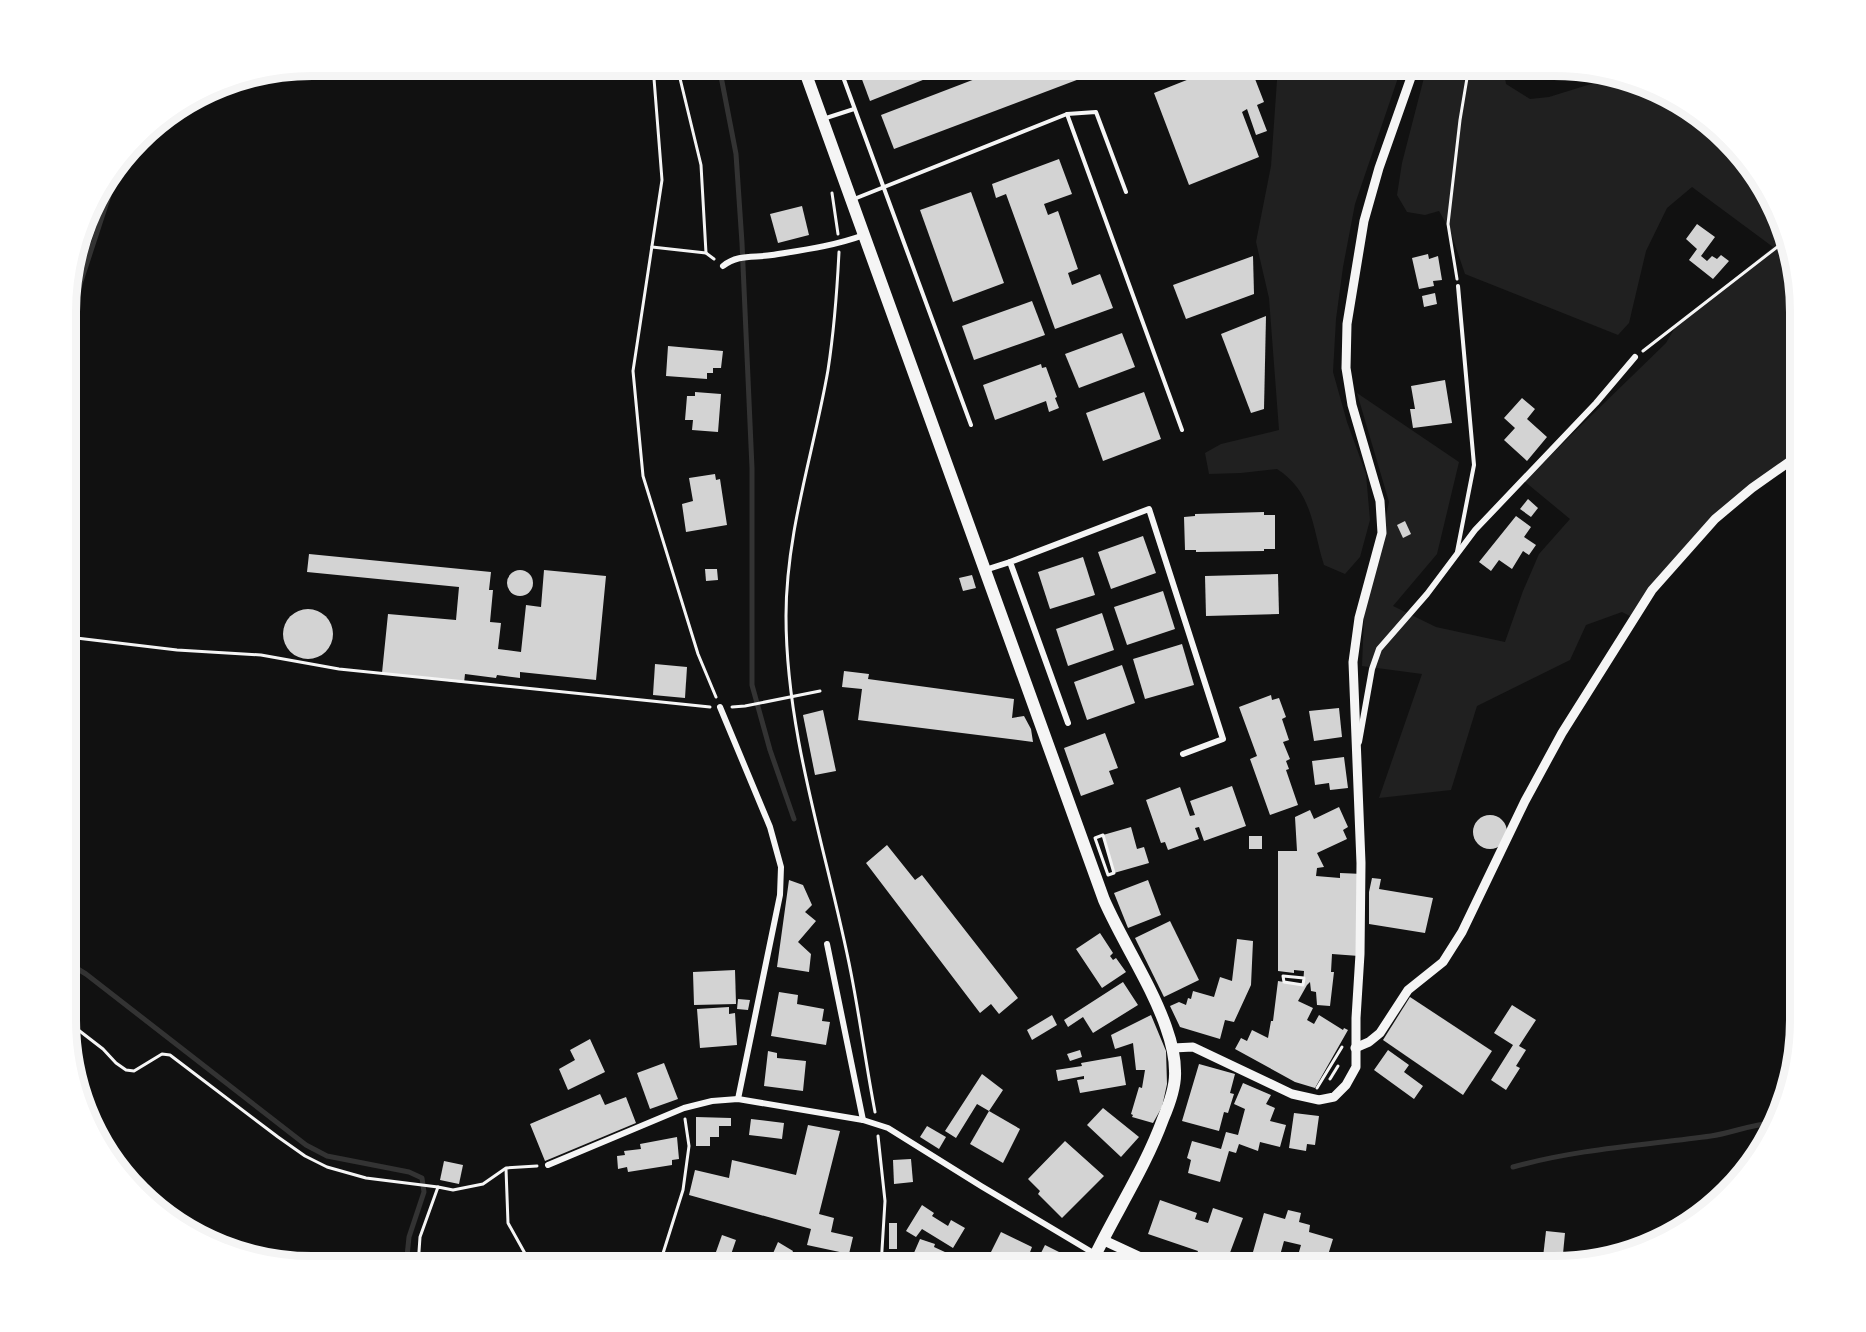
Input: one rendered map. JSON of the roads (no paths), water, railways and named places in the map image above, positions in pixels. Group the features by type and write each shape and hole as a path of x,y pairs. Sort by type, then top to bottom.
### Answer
{"main road":[{"path":"807,76 1104,900 1119,935 1156,1002 1173,1048 1176,1073 1170,1102 1142,1170 1094,1256"},
{"path":"1103,1240 1138,1256"}],"street":[{"path":"1173,1048 1193,1047 1292,1094 1319,1100 1334,1097 1346,1085 1356,1067 1361,863 1353,663 1359,618 1382,533 1380,501 1352,405 1346,368 1347,324 1364,221 1379,168 1411,76"},
{"path":"723,266 733,258 765,256 840,244 864,236"},
{"path":"1357,755 1372,669 1379,649 1427,594 1475,530 1596,403 1635,357"},
{"path":"1355,1048 1369,1042 1380,1033 1408,990 1443,962 1462,932 1525,801 1562,733 1652,590 1715,519 1752,488 1790,462"},
{"path":"985,570 1149,509 1223,739 1183,754"},
{"path":"1010,562 1068,723"},
{"path":"720,707 770,827 781,867 780,895 738,1099"},
{"path":"827,944 863,1120"},
{"path":"548,1165 684,1108 712,1101 738,1099 863,1120 888,1128 1086,1256"}],"lane":[{"path":"842,76 971,425"},
{"path":"823,120 854,109"},
{"path":"851,200 1067,114 1096,112 1126,192"},
{"path":"1067,114 1182,430"},
{"path":"1456,556 1474,465 1458,286"}],"waterway":[{"path":"721,76 736,154 742,243 752,468 752,685 770,750 794,819"},
{"path":"78,291 111,189"},
{"path":"76,968 306,1145 327,1156 409,1172 422,1178 424,1192 409,1237 407,1256"},
{"path":"1513,1167 1586,1152 1711,1136 1765,1124"}]}
